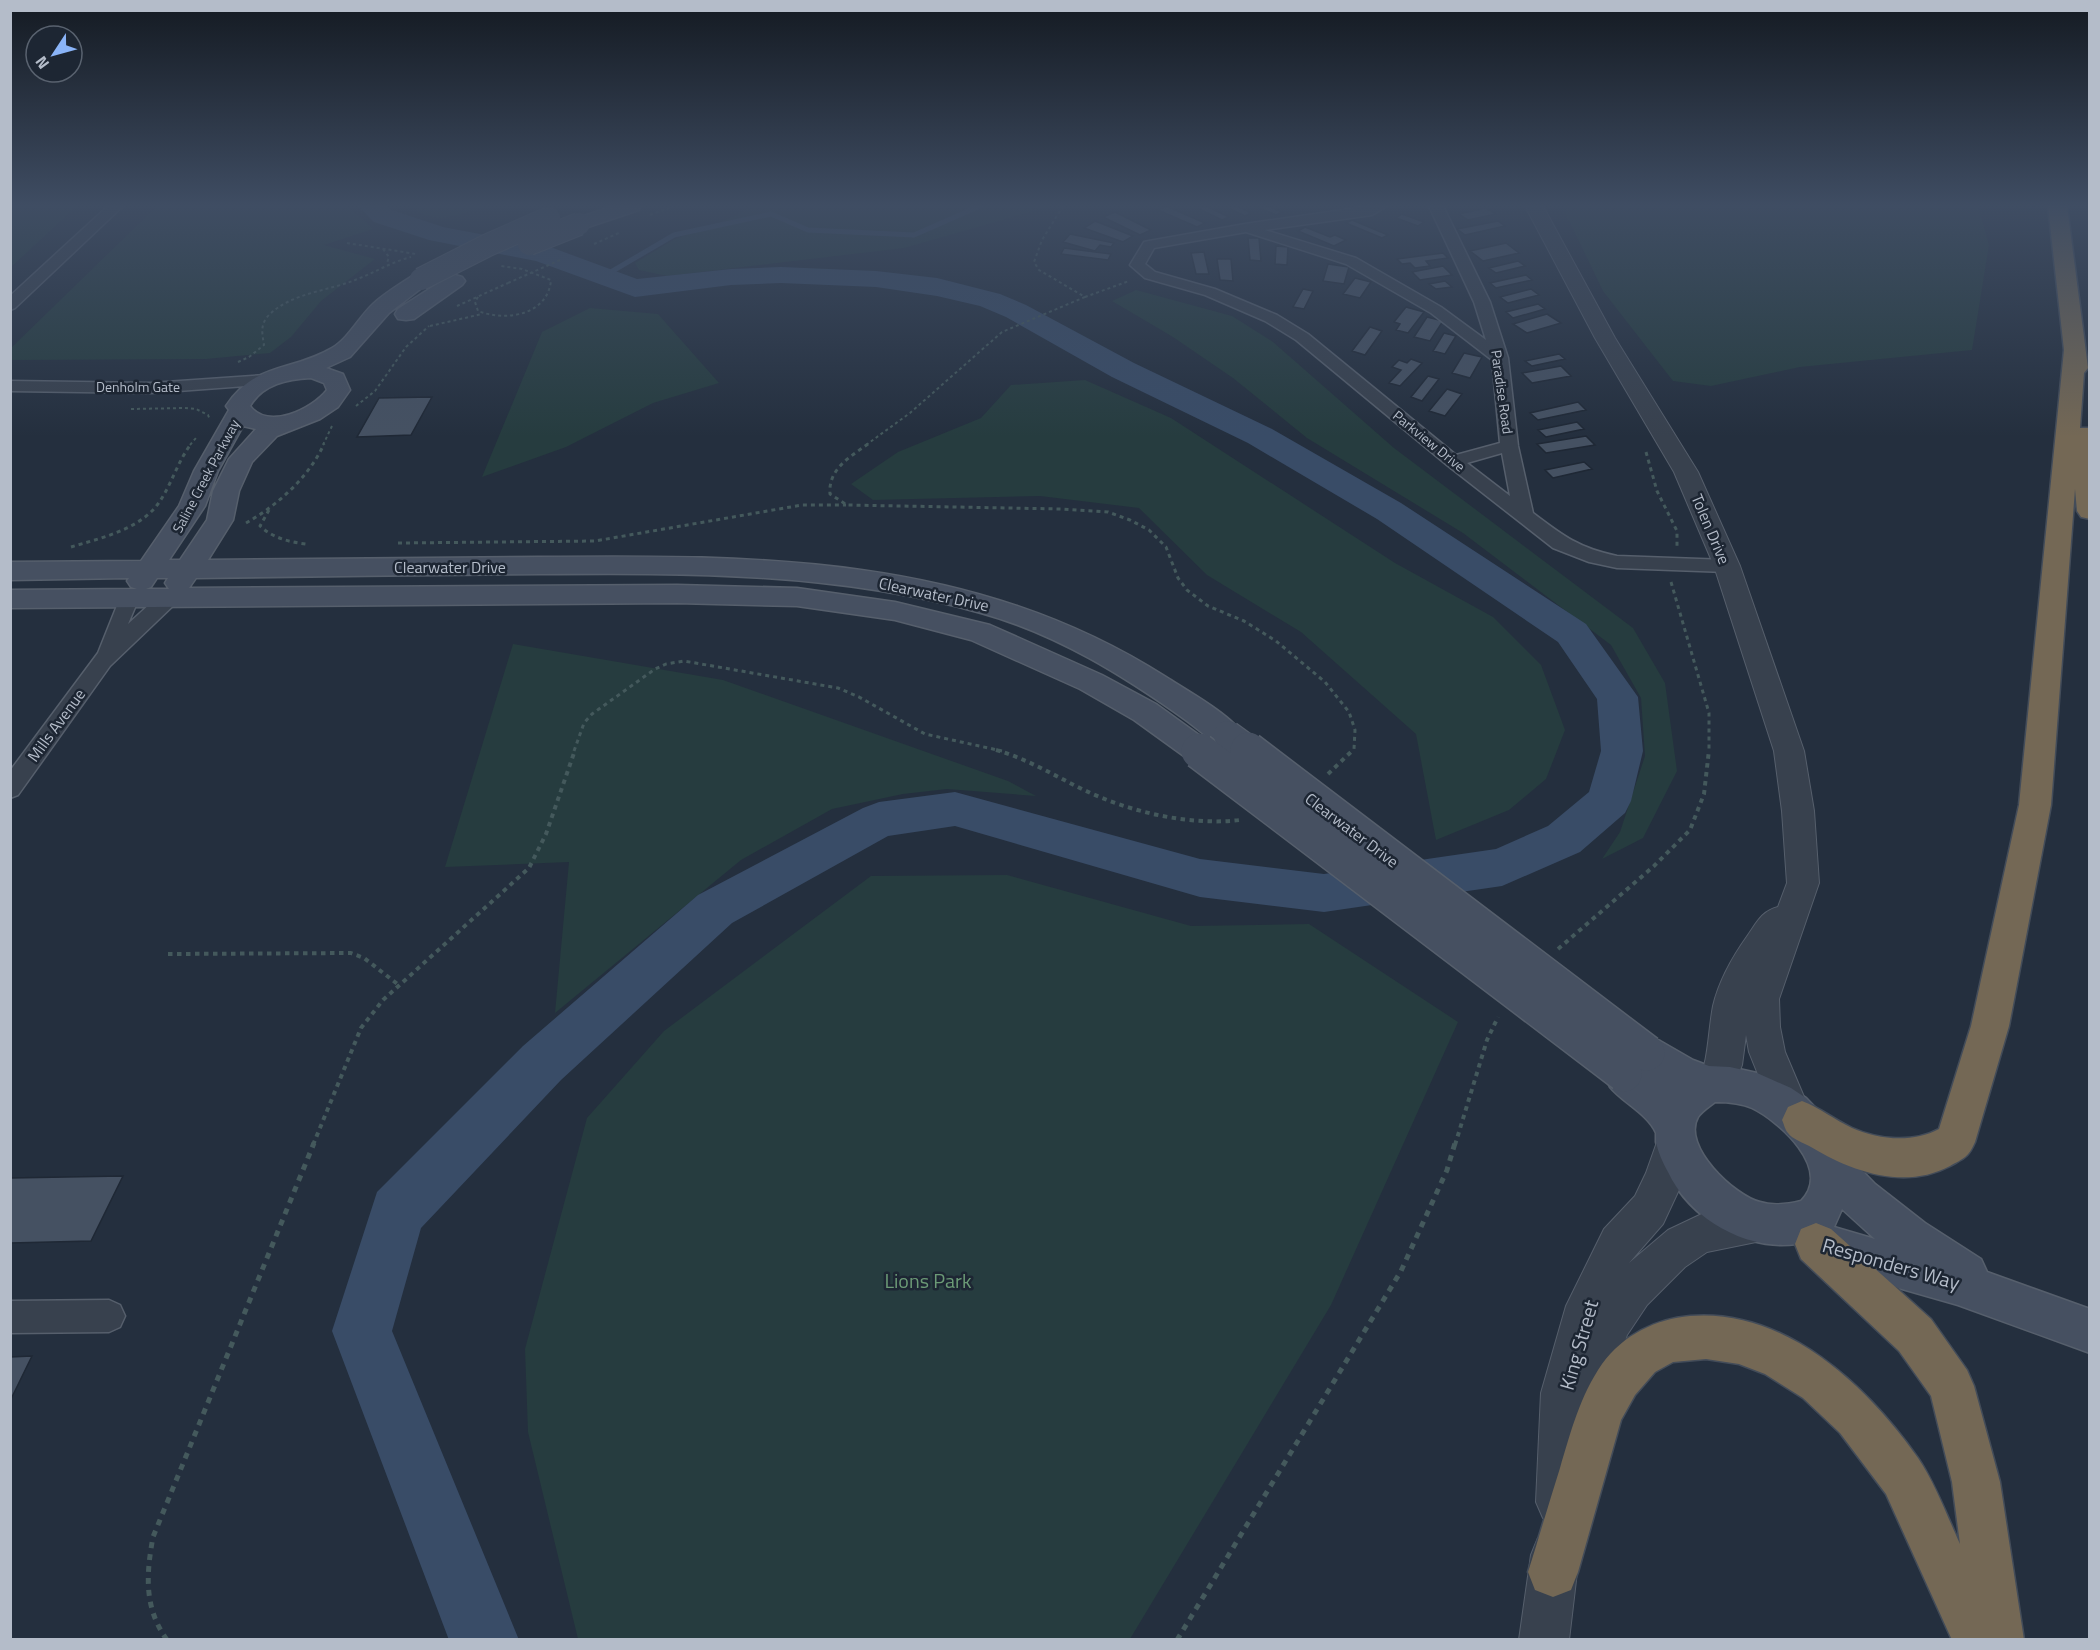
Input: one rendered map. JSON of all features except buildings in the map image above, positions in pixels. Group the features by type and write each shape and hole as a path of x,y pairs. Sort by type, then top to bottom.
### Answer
{"highway":[{"path":"2067,283 2090,511"},
{"path":"1797,1115 1837,1141 1861,1151 1891,1158 1928,1156 1955,1142 1989,1026 2036,805 2075,347"},
{"path":"1816,1244 1915,1335 1951,1386 1976,1482 1998,1640"},
{"path":"1553,1572 1600,1411 1619,1379 1639,1356 1669,1340 1706,1337 1739,1342 1778,1356 1819,1382 1856,1417 1903,1477 1979,1640"}],"main road":[{"path":"266,380 298,372 342,352 381,308 416,283"},
{"path":"238,409 246,418 257,422 289,422 320,410 332,402 340,385 366,352 402,317 452,283"},
{"path":"298,372 326,374 335,378 340,385"},
{"name":"Saline Creek Parkway","path":"129,598 192,506 206,471 243,396 266,380"},
{"name":"Saline Creek Parkway","path":"170,597 220,520 226,491 241,459 268,431 289,422"},
{"name":"Clearwater Drive","path":"10,571 696,565 822,573 906,586 991,606 1052,628 1108,656 1179,699 1213,743"},
{"name":"Clearwater Drive","path":"10,599 677,594 797,597 895,610 980,632 1039,657 1145,712 1213,743 1636,1063 1680,1072 1713,1084"},
{"name":"Clearwater Drive","path":"1636,1063 1649,1095 1676,1134"},
{"path":"1713,1084 1762,1093 1797,1115 1821,1145 1829,1165 1831,1188 1819,1213 1802,1223 1762,1224 1729,1210 1706,1192 1689,1172 1676,1134 1680,1109 1690,1097 1713,1084"},
{"name":"Responders Way","path":"1829,1165 1857,1197 1888,1223 1936,1256 2014,1302"},
{"name":"Responders Way","path":"1762,1224 1816,1244 1958,1283 2090,1331"}],"street":[{"path":"10,305 34,283"},
{"name":"Parkview Drive","path":"1180,283 1210,292 1271,318 1294,332 1560,544 1596,558 1617,562 1727,566"},
{"path":"1389,283 1436,310 1500,358"},
{"name":"Paradise Road","path":"1464,283 1471,304 1500,358 1509,446 1524,517"},
{"name":"Tolen Drive","path":"1575,283 1605,338 1686,472 1727,566 1789,751 1798,811 1803,883 1761,999 1762,1028 1767,1052 1797,1115"},
{"path":"1436,310 1471,304"},
{"name":"Denholm Gate","path":"10,386 151,388 266,380"},
{"name":"Denholm Gate","path":"10,398 207,398 238,409"},
{"path":"1453,461 1509,446"},
{"name":"Mills Avenue","path":"10,789 102,661 170,597"},
{"name":"Mills Avenue","path":"102,661 129,598"},
{"path":"1713,1084 1725,1062 1731,1005 1744,967 1803,883"},
{"name":"King Street","path":"1544,1640 1553,1572 1562,1464 1563,1393 1587,1306 1618,1243 1649,1210 1664,1179 1676,1134"},
{"name":"King Street","path":"1562,1464 1615,1312 1670,1251 1693,1236 1718,1227 1762,1224"},
{"path":"10,1317 109,1316"}],"path":[{"path":"455,307 508,283"},
{"path":"1061,283 1085,297"},
{"path":"1002,332 1121,283"},
{"path":"430,326 484,314"},
{"path":"350,410 375,391 406,347 436,321"},
{"path":"131,409 196,409 208,415 210,420 207,426"},
{"path":"242,525 268,510 315,463 334,422"},
{"path":"157,514 158,505 179,462 200,433"},
{"path":"64,548 102,538 139,519 158,505"},
{"path":"396,543 595,541 802,505 847,505"},
{"path":"268,510 260,526 263,529 275,537 303,544 315,544"},
{"path":"1555,952 1654,866 1690,830 1704,794 1709,755 1709,713 1670,578"},
{"path":"167,1640 156,1627 148,1607 147,1568 153,1537 361,1028 374,1010 529,868 546,834 584,723 592,714 647,674 676,660 780,679"},
{"path":"168,954 339,951 364,958 400,986"},
{"path":"1177,1640 1401,1271 1447,1170 1487,1040 1502,1008"}],"green space":[{"path":"78,283 344,283 321,301 291,337 270,353 206,359 11,360 11,348"},
{"path":"1599,283 1983,283 1972,350 1800,367 1711,386 1673,381"},
{"path":"1136,290 1232,316 1273,342 1394,448 1633,628 1665,683 1677,771 1643,838 1602,859 1620,832 1645,756 1641,698 1611,645 1463,533 1307,438 1233,378 1173,337 1112,301"},
{"path":"590,308 658,314 719,383 653,403 566,447 482,477 542,332"},
{"path":"1085,380 1171,418 1395,563 1493,617 1541,665 1565,730 1546,779 1509,810 1436,840 1416,734 1301,632 1207,575 1139,508 1040,496 873,500 851,484 898,452 981,418 1011,385"},
{"path":"513,644 723,680 1008,781 1036,796 947,789 903,794 832,809 741,860 555,1013 569,862 445,867"},
{"name":"Lions Park","path":"1007,875 1191,926 1309,924 1458,1022 1331,1305 1130,1639 578,1639 528,1432 525,1349 587,1118 664,1031 871,876"}],"waterway":[{"path":"621,283 635,288 679,283"},
{"path":"484,1640 362,1331 397,1212 542,1063 715,909 879,820 955,809 1200,878 1324,893 1502,867 1564,839 1609,801 1622,751 1617,697 1572,633 1389,511 1260,436 1123,370 1016,311 990,300 937,287 906,283"}]}
